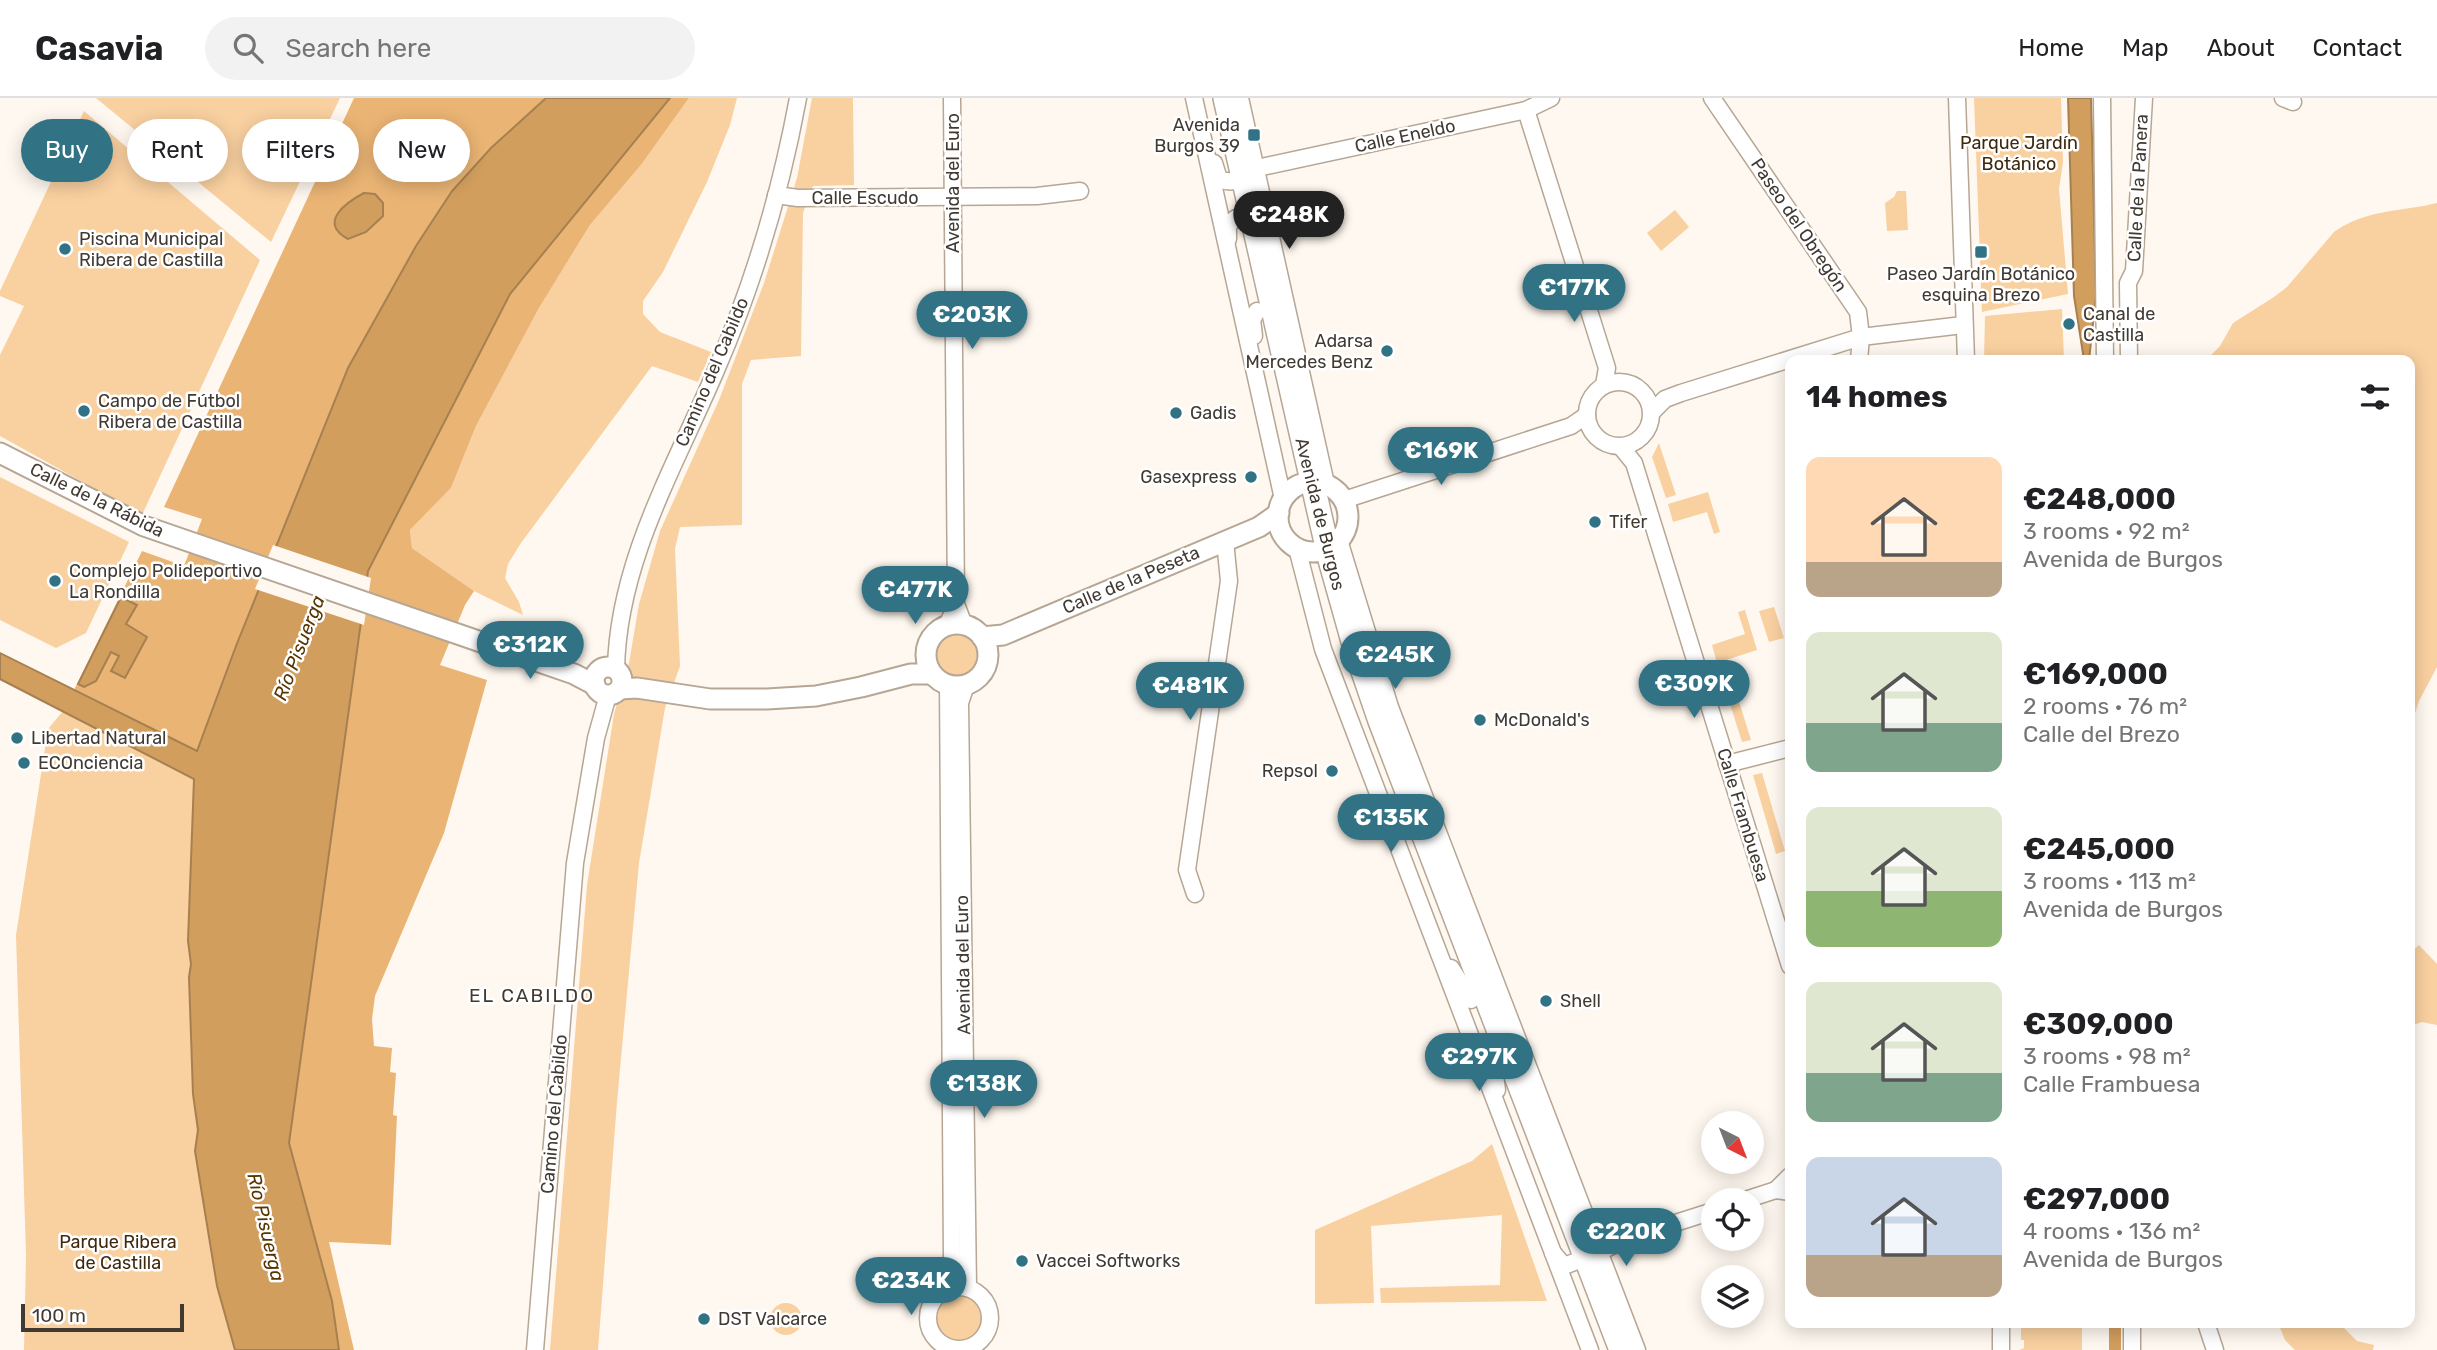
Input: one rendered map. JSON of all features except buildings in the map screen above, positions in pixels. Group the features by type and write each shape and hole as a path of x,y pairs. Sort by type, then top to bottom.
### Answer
{"highway":[{"name":"Avenida de Burgos","path":"1210,98 1242,176"},
{"name":"Avenida de Burgos","path":"1224,98 1242,176 1243,218 1257,311 1296,499 1319,547 1353,645 1370,716 1409,818 1417,860 1492,1055 1586,1258 1604,1350"},
{"name":"Avenida de Burgos","path":"1243,218 1296,499"},
{"name":"Avenida de Burgos","path":"1417,860 1541,1142 1621,1350"}],"main road":[{"name":"Calle de la Rábida","path":"0,453 144,526 610,685"},
{"path":"1339,493 1344,500 1348,518 1346,530 1319,547 1290,542 1296,499 1339,493"},
{"name":"Calle de la Peseta","path":"985,643 1259,527 1296,499"},
{"path":"610,685 710,699 767,699 827,694 937,676 978,678 984,669 985,643 973,629 956,625 931,638 927,649 937,676"}],"street":[{"name":"Camino del Cabildo","path":"535,1350 575,863 622,610 639,551 661,493 717,369 761,250 791,136 798,98"},
{"name":"Avenida del Euro","path":"952,98 956,625"},
{"path":"1195,98 1202,107 1219,179 1242,176 1249,172 1252,152 1240,98"},
{"name":"Avenida de Burgos","path":"1195,98 1257,380 1296,499"},
{"name":"Calle Eneldo","path":"1242,176 1527,110 1551,98"},
{"name":"Paseo del Obregón","path":"1713,98 1858,312 1861,337 1859,355"},
{"path":"1957,98 1966,355"},
{"path":"2102,98 2105,355"},
{"name":"Calle de la Panera","path":"2129,355 2128,283 2134,271 2144,98"},
{"path":"1527,110 1612,383"},
{"name":"Avenida de Burgos","path":"1242,176 1288,310 1296,499"},
{"name":"Calle Escudo","path":"776,195 798,198 1037,197 1080,191"},
{"path":"1228,251 1228,225 1243,218 1264,229 1288,310"},
{"path":"2104,282 2128,283"},
{"path":"1257,311 1252,320 1257,380"},
{"path":"1804,355 1861,337 1963,325"},
{"path":"1652,412 1645,394 1635,385 1612,383 1590,399 1588,421 1596,437 1605,444 1621,447 1637,441 1647,431 1652,412 1665,399 1785,361"},
{"path":"1645,394 1665,399"},
{"path":"1344,500 1588,421"},
{"name":"Calle Frambuesa","path":"1634,463 1637,441"},
{"name":"Calle Frambuesa","path":"1621,447 1634,463 1785,951"},
{"path":"1195,894 1187,870 1229,581 1225,541"},
{"name":"Avenida de Burgos","path":"1319,547 1376,658 1391,707 1535,1083 1586,1258 1637,1350"},
{"name":"Avenida de Burgos","path":"1319,547 1324,649 1382,802 1417,860 1431,937 1590,1350"},
{"path":"1370,716 1372,670 1376,658"},
{"path":"1333,674 1370,716"},
{"name":"Avenida del Euro","path":"937,676 960,703 968,1288"},
{"name":"Avenida del Euro","path":"937,676 952,1261 950,1289"},
{"path":"1727,764 1785,749"},
{"path":"1382,802 1392,816 1409,818 1423,808 1424,793"},
{"path":"1417,860 1440,853 1454,870"},
{"path":"1431,937 1471,1000"},
{"path":"1492,1055 1503,1125"},
{"path":"1535,1083 1541,1142"},
{"path":"1764,1196 1783,1191"},
{"path":"1550,1248 1564,1266 1625,1239 1701,1215"},
{"path":"968,1288 983,1297 990,1316 987,1332 973,1347 949,1348 936,1338 929,1321 931,1307 935,1299 950,1289 968,1288"},
{"path":"2001,1328 2001,1350"},
{"path":"2132,1328 2132,1350"},
{"path":"2208,1328 2215,1350"}],"green space":[{"path":"96,98 340,98 330,119 242,119 242,182 300,182 271,242 198,182 228,182 228,119 127,119 127,124"},
{"path":"689,98 737,98 730,125 707,182 663,272 643,301 643,314 660,332 711,352 698,382 652,366 521,543 508,564 505,578 523,615 474,591 412,548 410,530 451,488 476,426 539,308 590,225 641,165"},
{"path":"812,98 853,98 854,185 813,186 803,213 801,356 751,360 742,384 742,525 680,527 675,549 680,666 665,708 639,863 598,1350 550,1350 587,885 614,714 629,663 639,604 660,531 719,400 764,283 797,178"},
{"name":"Parque Jardín Botánico","path":"1974,98 2061,98 2063,162 2059,189 2068,294 1982,312"},
{"path":"84,111 93,119 80,119"},
{"path":"113,136 127,147 127,182 168,182 260,260 142,515 0,436 0,355 24,306 0,296 51,182 113,182"},
{"path":"1897,191 1906,191 1908,230 1887,231 1885,203 1894,197"},
{"path":"2437,203 2437,667 2415,713 2415,355 2211,355 2220,346 2233,323 2287,287 2334,232 2371,215"},
{"path":"1675,210 1689,227 1661,251 1647,233"},
{"path":"2062,309 2064,355 1984,355 1985,316"},
{"path":"1659,443 1676,495 1666,498 1652,457"},
{"name":"Complejo Polideportivo La Rondilla","path":"0,477 129,542 86,633 56,648 0,620"},
{"path":"1708,492 1720,532 1714,534 1707,512 1673,522 1668,504"},
{"path":"1774,607 1784,638 1769,642 1759,611"},
{"path":"1745,610 1757,650 1717,663 1712,645 1745,634 1738,612"},
{"path":"955,633 964,634 971,639 976,646 976,664 971,671 964,676 955,677 946,676 939,671 934,664 933,655 934,646 939,639 946,634"},
{"path":"1728,666 1751,740 1742,742 1719,669"},
{"name":"Parque Ribera de Castilla","path":"63,711 194,779 188,941 191,964 189,977 193,1094 198,1130 195,1151 217,1286 235,1350 24,1350 26,1255 16,935 48,729"},
{"path":"1762,773 1785,851 1776,854 1753,775"},
{"path":"2419,945 2437,964 2437,1025 2422,1022 2415,1024 2415,949"},
{"path":"1492,1144 1547,1301 1381,1303 1380,1288 1500,1285 1502,1215 1371,1226 1374,1303 1315,1304 1315,1230 1472,1161"},
{"path":"960,1296 976,1303 983,1319 976,1335 960,1342 944,1335 937,1319 944,1303"},
{"path":"786,1303 797,1308 802,1319 797,1330 786,1335 775,1330 770,1319 775,1308"},
{"path":"2021,1328 2082,1328 2082,1350 2019,1350 2024,1348 2024,1340 2021,1340"},
{"path":"2280,1328 2344,1328 2357,1341 2374,1345 2373,1350 2295,1350 2285,1340"}],"shaded area":[{"path":"354,98 546,98 491,148 470,171 470,119 373,119 373,182 460,182 416,246 348,368 236,646 197,751 74,690 142,551 184,566 202,519 164,507 315,182 359,182 359,119 344,119"},
{"path":"670,98 689,98 641,165 590,225 539,308 476,426 451,488 410,530 412,548 474,591 465,605 440,665 487,680 444,833 375,996 372,1019 374,1046 392,1048 390,1072 396,1073 393,1115 397,1116 391,1245 329,1242 354,1350 339,1350 332,1301 289,1143 368,571 510,294"}],"water":[{"name":"Río Pisuerga","path":"546,98 670,98 510,294 368,571 289,1143 332,1301 339,1350 235,1350 217,1286 195,1151 198,1130 193,1094 189,977 191,964 188,941 194,779 0,679 0,653 197,751 236,646 348,368 416,246 452,191 460,182 470,182 470,171 491,148"},
{"path":"2068,98 2091,98 2096,296 2090,355 2083,355 2074,296"},
{"path":"364,193 375,194 383,203 383,216 366,232 348,239 339,233 335,220 349,202"},
{"path":"121,597 137,605 126,624 147,637 125,678 111,671 119,656 111,652 96,681 84,687 78,684"}],"pier":[{"path":"273,545 371,578 364,625 255,589"}],"waterway":[{"name":"Canal de Castilla","path":"2115,1328 2115,1350"}],"place":[{"name":"Avenida Burgos 39","path":"1254,135"},
{"name":"Piscina Municipal Ribera de Castilla","path":"65,249"},
{"name":"Paseo Jardín Botánico esquina Brezo","path":"1981,252"},
{"name":"Canal de Castilla","path":"2069,324"},
{"name":"Adarsa Mercedes Benz","path":"1387,351"},
{"name":"Campo de Fútbol Ribera de Castilla","path":"84,411"},
{"name":"Gadis","path":"1176,413"},
{"name":"Gasexpress","path":"1251,477"},
{"name":"Tifer","path":"1595,522"},
{"name":"Complejo Polideportivo La Rondilla","path":"55,581"},
{"name":"McDonald's","path":"1480,720"},
{"name":"Libertad Natural","path":"17,738"},
{"name":"ECOnciencia","path":"24,763"},
{"name":"Repsol","path":"1332,771"},
{"name":"Shell","path":"1546,1001"},
{"name":"Vaccei Softworks","path":"1022,1261"},
{"name":"DST Valcarce","path":"704,1319"}],"district":[{"name":"EL CABILDO","path":"532,995"}]}
